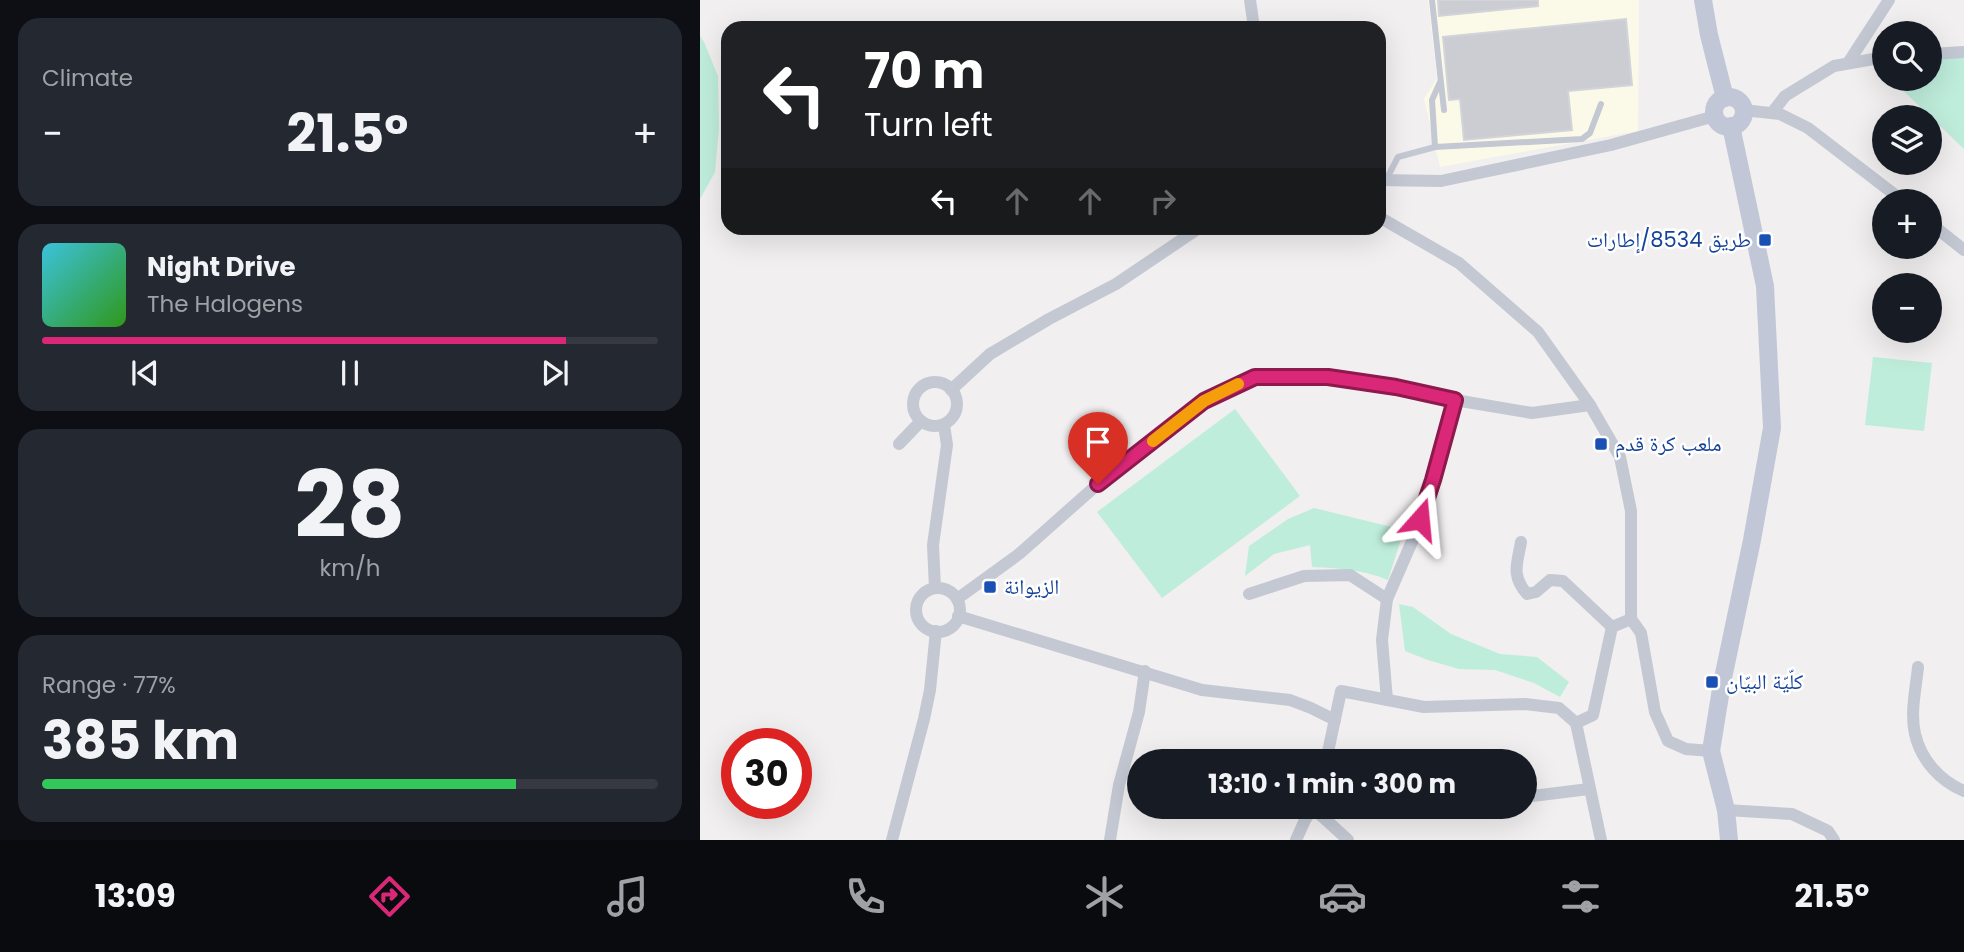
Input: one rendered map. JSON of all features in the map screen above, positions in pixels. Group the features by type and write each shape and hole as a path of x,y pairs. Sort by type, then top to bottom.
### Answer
{"main road":[{"path":"1703,0 1709,35 1726,98"},
{"path":"1726,98 1739,101 1744,110 1739,122 1731,126 1719,123 1715,116 1716,105 1726,98"},
{"path":"1729,840 1726,810 1712,751 1722,683 1772,428 1765,286 1731,126"}],"street":[{"path":"1250,0 1253,21"},
{"path":"1847,63 1889,0"},
{"path":"1942,53 1964,52"},
{"path":"1772,113 1785,96 1834,66 1872,59"},
{"path":"1744,110 1780,114 1808,128 1887,189"},
{"path":"1386,180 1441,181 1611,145 1715,116"},
{"path":"1386,221 1459,263 1538,332 1590,405 1620,457 1631,511 1631,618 1641,633 1655,712 1668,741 1686,749 1712,751"},
{"path":"1942,233 1964,250"},
{"path":"951,390 990,354 1116,284 1189,235"},
{"path":"957,599 1019,554 1098,484 1204,401 1255,377 1328,377 1532,413 1590,405"},
{"path":"936,382 951,390 957,401 957,408 950,421 944,425 929,425 921,421 914,412 913,405 922,386 936,382"},
{"path":"1387,700 1382,640 1387,599 1414,537 1455,400"},
{"path":"899,444 921,421"},
{"path":"935,588 933,545 947,445 944,425"},
{"path":"1521,542 1516,567 1517,582 1527,594 1536,592 1550,580 1563,581 1612,626"},
{"path":"1249,594 1304,576 1350,575 1387,599"},
{"path":"935,588 946,589 957,599 958,616 946,630 936,631 920,623 916,610 920,597 925,592 935,588"},
{"path":"958,616 1202,690 1290,701 1335,720"},
{"path":"1612,626 1631,618"},
{"path":"1576,723 1592,715 1598,698 1612,626"},
{"path":"892,840 924,719 936,631"},
{"path":"1918,667 1914,733 1923,754 1938,775 1964,791"},
{"path":"1110,840 1119,785 1139,712 1145,671"},
{"path":"1329,749 1341,691 1424,707 1525,704 1559,708 1576,723 1601,840"},
{"path":"1537,795 1589,789"},
{"path":"1726,810 1792,814 1828,831 1834,840"},
{"path":"1296,840 1306,819"},
{"path":"1326,819 1348,840"}],"lane":[{"path":"1432,0 1444,110"},
{"path":"1436,147 1432,100 1441,80"},
{"path":"1386,174 1398,157 1436,147 1583,139 1590,133 1601,104"}],"shaded area":[{"path":"1428,0 1639,0 1638,131 1440,167 1424,99 1437,78"}],"green space":[{"path":"700,36 718,76 719,128 715,172 700,199"},
{"path":"1964,49 1964,149 1942,128 1942,105 1918,105 1904,91 1942,91 1942,51"},
{"path":"1873,357 1932,363 1924,431 1865,425"},
{"path":"1235,409 1300,496 1162,598 1097,512"},
{"path":"1314,508 1404,530 1388,580 1351,570 1312,567 1310,545 1274,554 1245,576 1249,546 1288,519"},
{"path":"1399,604 1413,607 1451,634 1500,654 1537,657 1569,682 1560,697 1534,683 1495,670 1459,669 1405,651"}],"building":[{"path":"1438,0 1538,0 1538,6 1439,16"},
{"path":"1626,19 1632,85 1568,91 1572,130 1464,140 1460,99 1449,100 1443,37"}],"slow traffic":[{"path":"1153,441 1204,401 1238,384"}],"place":[{"name":"طريق 8534/إطارات","path":"1765,240"},
{"name":"ملعب كرة قدم","path":"1601,444"},
{"name":"الزيوانة","path":"990,587"},
{"name":"كلّيّة البيّان","path":"1712,682"}],"route":[{"path":"1098,484 1204,401 1255,377 1328,377 1396,387 1455,400 1420,519"}]}
